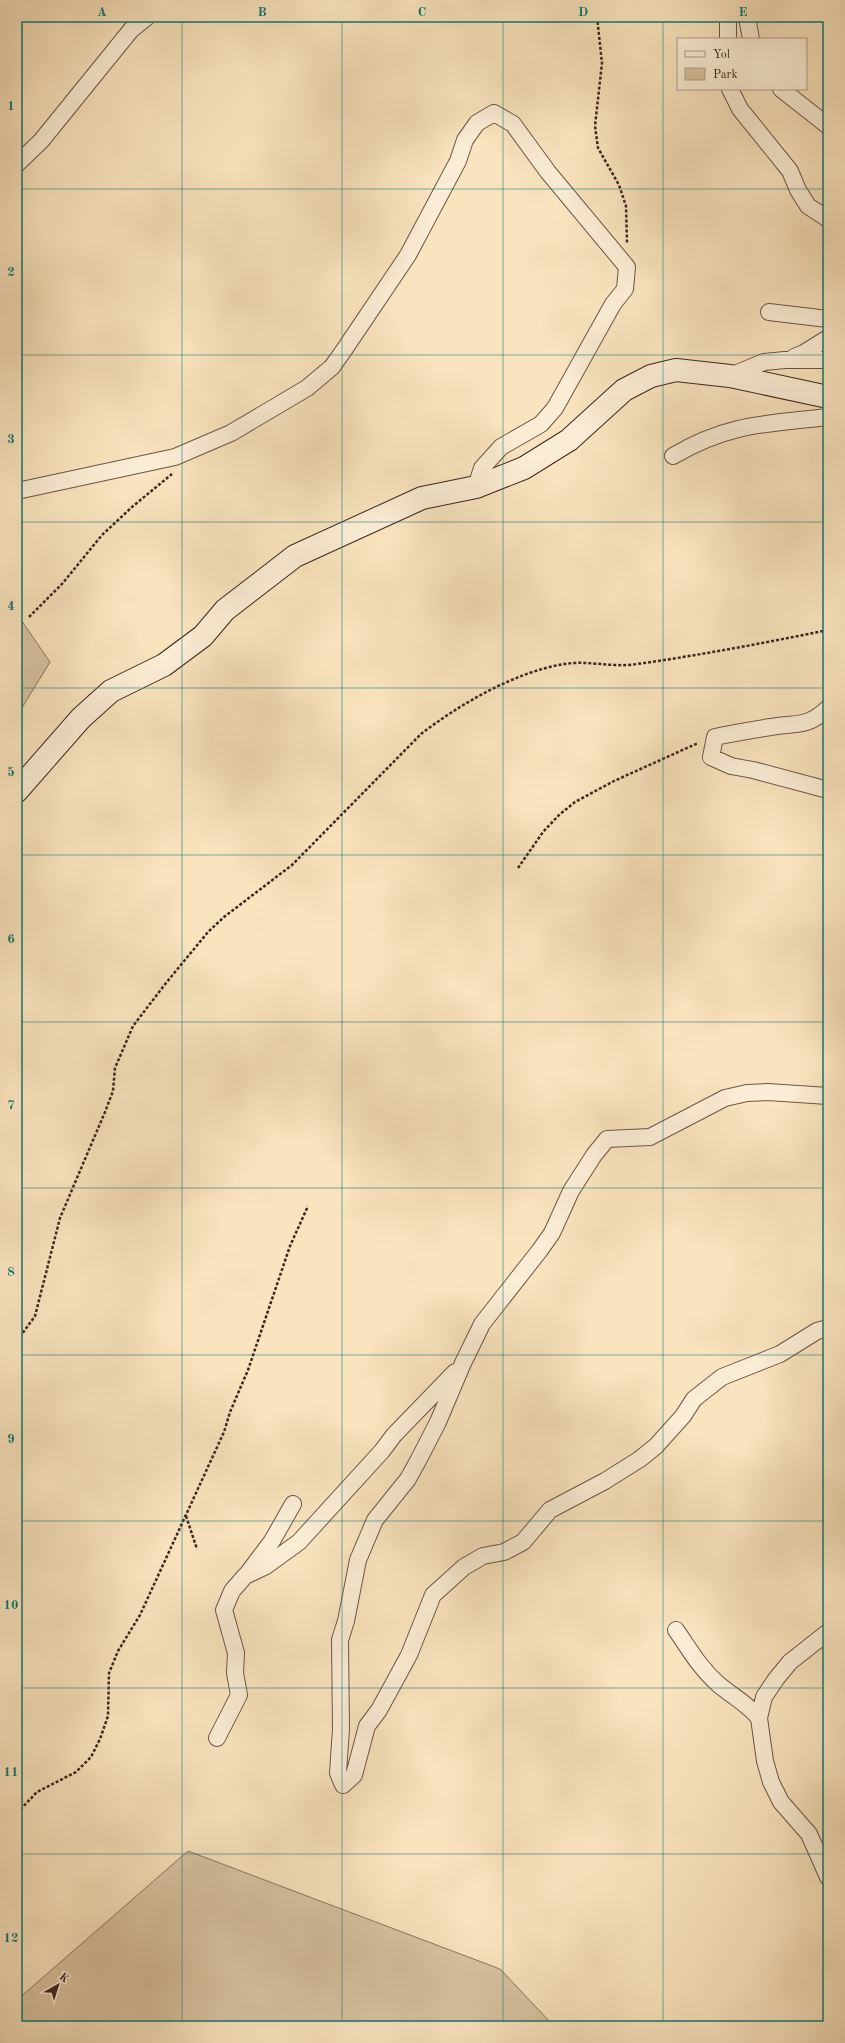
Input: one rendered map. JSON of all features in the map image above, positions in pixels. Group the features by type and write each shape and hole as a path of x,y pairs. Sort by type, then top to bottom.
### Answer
{"street":[{"path":"17,164 40,141 131,30 147,17"},
{"path":"728,17 728,38"},
{"path":"748,17 751,38"},
{"path":"730,90 740,109 790,171 798,190 808,206 828,219"},
{"path":"782,90 828,126"},
{"path":"17,492 175,457 238,429 307,388 332,366 348,344 408,254 458,160 466,140 477,123 494,113 513,124 548,172 627,267 625,289 613,304 555,408 541,424 501,447 482,468 476,487"},
{"path":"769,312 828,319"},
{"path":"784,360 804,353 828,338"},
{"path":"730,376 764,362 784,360 828,360"},
{"path":"17,791 81,718 111,691 164,665 198,640 225,610 295,556 422,498 476,487 524,468 569,440 624,390 651,376 676,370 730,376 828,397"},
{"path":"674,456 692,445 731,429 772,422 828,417"},
{"path":"828,708 819,716 799,725 773,726 715,737 711,757 730,766 753,770 828,790"},
{"path":"828,1096 768,1092 747,1093 725,1098 650,1136 607,1139 594,1154 571,1191 552,1232 482,1324 463,1363 447,1403 419,1459 408,1479 375,1520 358,1560 346,1621 340,1640 341,1729 338,1773 343,1785 354,1775 367,1726 379,1710 409,1656 433,1594 464,1567 483,1556 504,1552 523,1542 550,1510 605,1481 640,1459 656,1446 683,1416 694,1399 722,1377 780,1354 817,1331 828,1328"},
{"path":"245,1576 266,1566 299,1542 377,1456 394,1435 463,1363"},
{"path":"217,1738 239,1696 235,1673 236,1653 224,1610 232,1591 272,1541 294,1504"},
{"path":"676,1630 701,1668 718,1684 752,1710 759,1718"},
{"path":"828,1632 790,1662 776,1679 764,1697 759,1718 765,1761 771,1782 782,1802 809,1834 828,1877"}],"path":[{"path":"597,17 602,63 595,126 598,148 619,185 626,206 627,267"},
{"path":"29,617 62,584 102,535 132,507 174,472"},
{"path":"17,1342 35,1316 60,1218 106,1112 113,1091 115,1068 133,1026 166,982 208,932 224,917 292,865 421,734 438,721 475,699 516,678 564,664 586,662 607,666 632,665 712,653 828,630"},
{"path":"518,868 548,827 559,815 575,802 614,781 715,737"},
{"path":"17,1813 37,1792 76,1772 91,1757 100,1739 108,1716 109,1673 118,1651 140,1615 224,1432 230,1412 248,1370 290,1246 308,1206"},
{"path":"186,1515 197,1549"}],"green space":[{"path":"17,614 50,662 17,716"},
{"path":"188,1851 500,1969 554,2026 17,2026 17,2000"}]}
